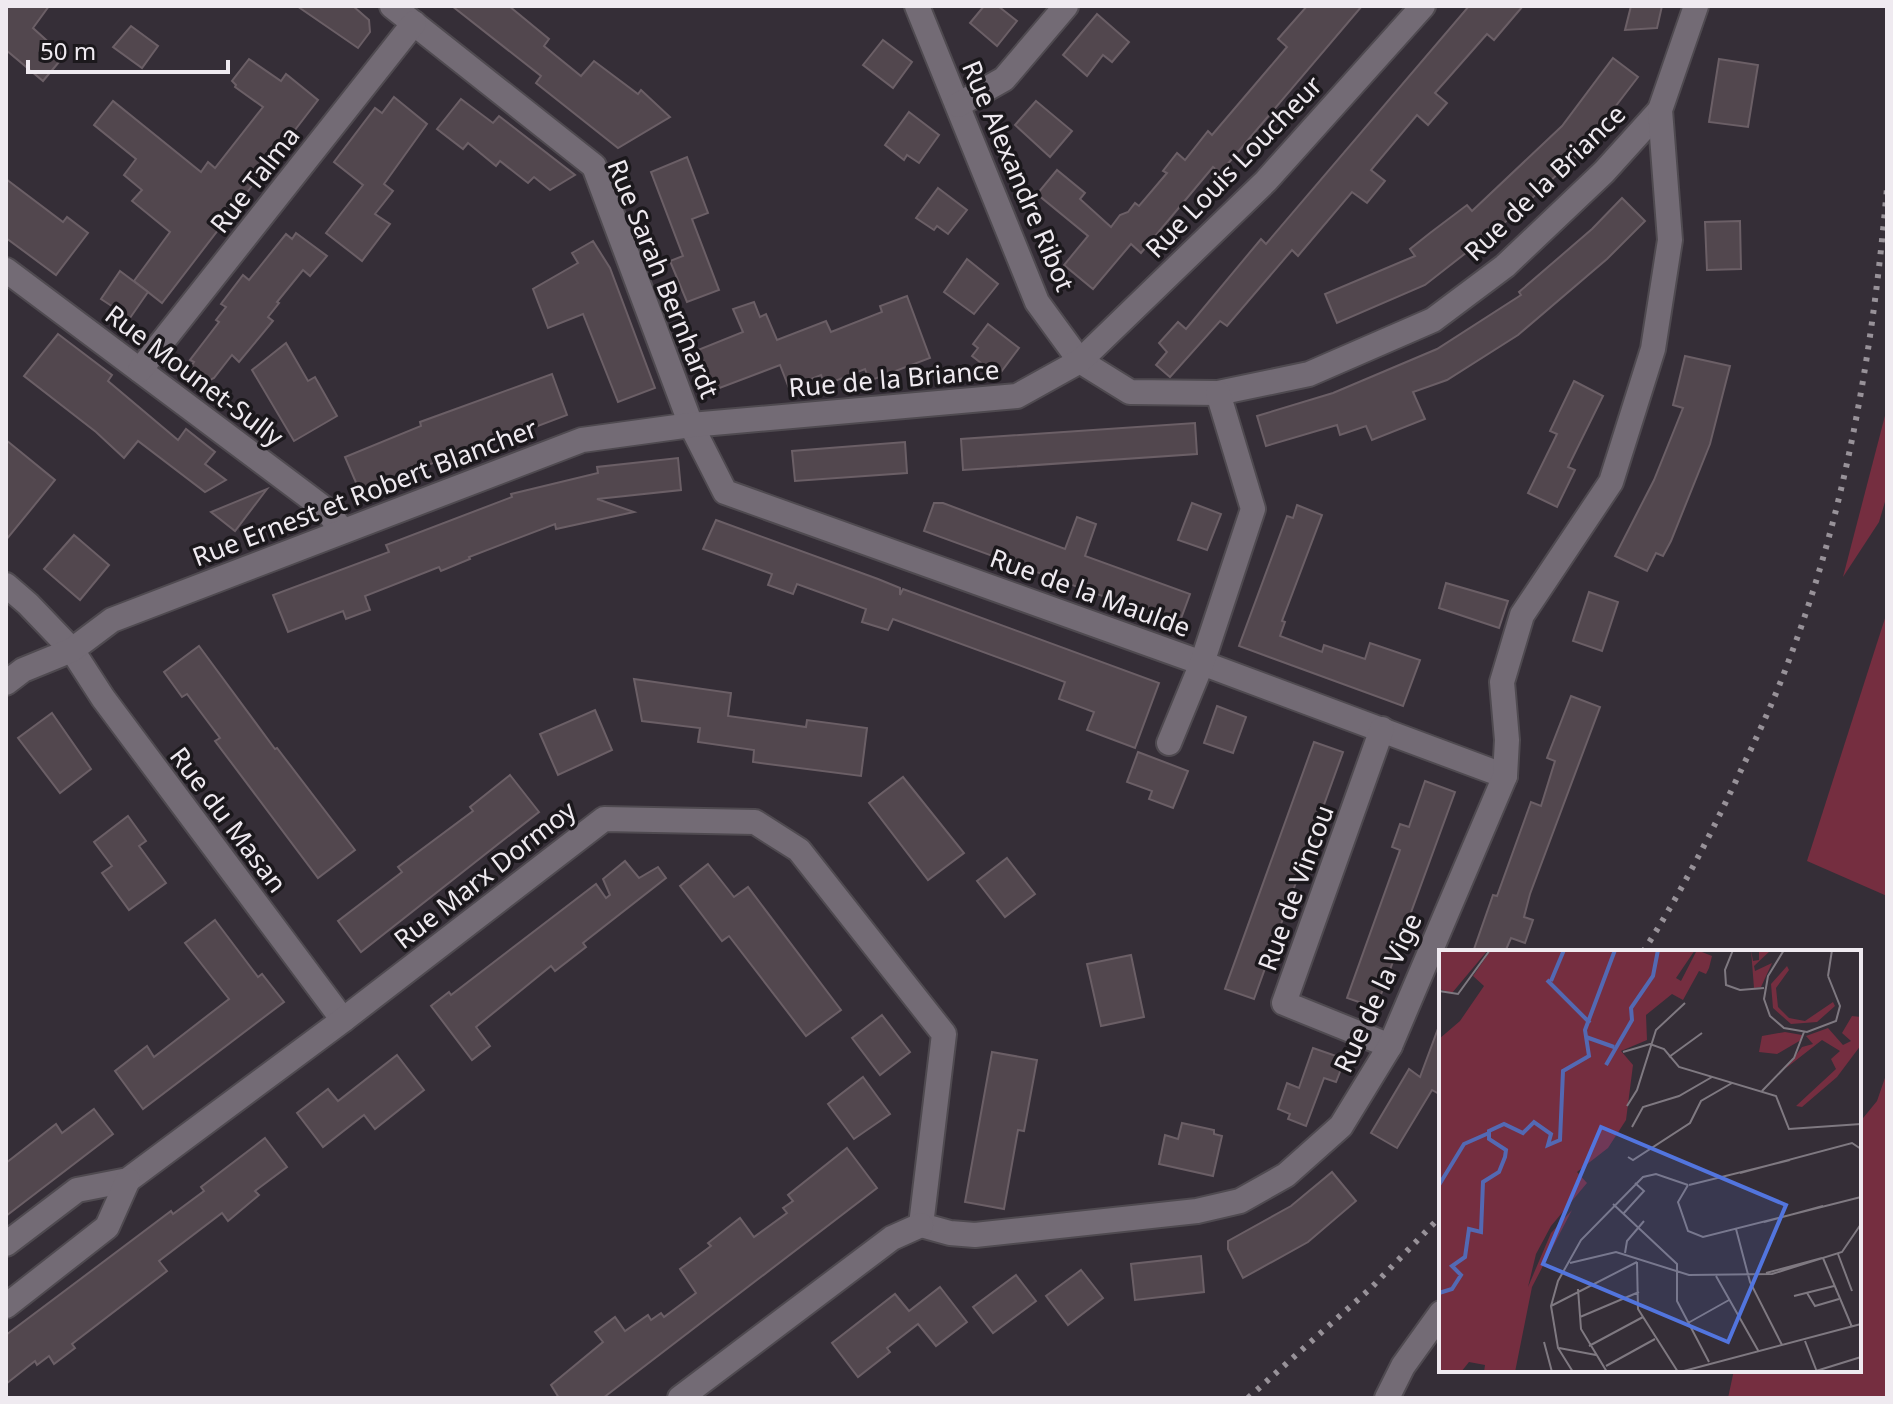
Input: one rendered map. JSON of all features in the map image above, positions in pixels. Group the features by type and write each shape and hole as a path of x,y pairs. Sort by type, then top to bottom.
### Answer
{"street":[{"name":"Rue Sarah Bernhardt","path":"392,6 594,166 691,425"},
{"name":"Rue Alexandre Ribot","path":"917,6 1037,302 1080,361"},
{"path":"958,105 1004,79 1066,6"},
{"name":"Rue Louis Loucheur","path":"1080,361 1266,181 1423,6"},
{"path":"1505,776 1507,740 1502,682 1522,615 1611,482 1653,349 1670,240 1660,110 1696,6"},
{"name":"Rue Talma","path":"140,370 414,23"},
{"name":"Rue de la Briance","path":"691,425 1017,396 1080,361 1130,392 1218,393 1309,374 1433,320 1505,266 1604,172 1660,110"},
{"name":"Rue Mounet-Sully","path":"6,270 325,509 343,531"},
{"path":"1169,743 1202,663 1253,509 1218,393"},
{"name":"Rue Ernest et Robert Blancher","path":"6,683 23,670 72,650 112,620 582,440 691,425"},
{"name":"Rue de la Maulde","path":"691,425 725,492 1202,663 1505,776"},
{"name":"Rue du Masan","path":"6,585 72,650 103,698 343,1020"},
{"name":"Rue de Vincou","path":"1382,729 1284,1003 1390,1046"},
{"name":"Rue de la Vige","path":"921,1225 950,1233 975,1235 1197,1211 1240,1201 1286,1175 1341,1126 1390,1046 1505,776"},
{"name":"Rue Marx Dormoy","path":"6,1244 77,1190 128,1180 343,1020 604,819 755,822 799,850 944,1034 921,1225"},
{"name":"Rue Marx Dormoy","path":"6,1306 107,1227 128,1180"},
{"path":"680,1398 892,1238 921,1225"},
{"path":"1387,1398 1403,1366 1439,1316"}],"shaded area":[{"path":"1887,408 1887,495 1879,522 1843,577"},
{"path":"1887,612 1887,896 1807,861"},
{"path":"1887,1072 1887,1398 1728,1398 1734,1372 1861,1372 1861,1121 1877,1101"}],"building":[{"path":"6,6 49,6 33,28 64,56 43,81 6,50"},
{"path":"297,6 353,6 369,20 370,32 358,48"},
{"path":"452,6 509,6 549,39 544,46 581,76 594,61 638,94 641,90 670,117 618,148 536,83 541,76"},
{"path":"984,6 998,6 1017,21 997,46 970,23"},
{"path":"1307,6 1362,6 1220,173 1213,167 1141,253 1131,244 1093,289 1064,265 1088,236 1037,194 1057,170 1085,193 1080,199 1111,227 1135,203 1139,206 1167,173 1163,171 1177,153 1185,160 1208,131 1212,135 1287,47 1278,39"},
{"path":"1469,6 1523,6 1494,40 1487,34 1435,93 1447,103 1428,125 1417,115 1371,170 1385,181 1367,203 1352,192 1298,256 1292,250 1227,326 1220,321 1170,377 1156,365 1167,352 1159,343 1178,322 1186,329 1261,239 1266,244"},
{"path":"1631,6 1662,6 1657,28 1625,30"},
{"path":"1097,14 1129,42 1112,62 1103,55 1087,76 1063,55"},
{"path":"131,26 158,46 142,68 113,47"},
{"path":"883,40 912,62 893,88 863,65"},
{"path":"1613,58 1638,77 1579,154 1513,216 1425,285 1337,323 1325,294 1415,256 1410,249 1430,233 1467,205 1472,211 1562,126"},
{"path":"249,59 281,81 286,74 318,100 162,303 134,281 170,232 132,201 142,190 124,175 136,159 94,125 113,101 201,172 208,162 215,168 263,107 235,87 232,81"},
{"path":"1719,59 1758,65 1748,127 1709,122"},
{"path":"394,97 427,124 384,184 393,191 375,214 390,224 362,261 326,233 363,185 334,162 375,108 382,113"},
{"path":"461,99 493,123 499,116 575,175 550,190 534,177 528,183 500,161 496,166 468,143 463,149 437,129"},
{"path":"1036,101 1072,131 1050,157 1015,125"},
{"path":"909,112 939,135 919,163 907,155 904,160 885,145"},
{"path":"687,157 708,213 692,219 719,290 687,302 670,261 683,256 651,172"},
{"path":"6,179 63,222 67,217 88,233 56,275 6,238"},
{"path":"938,188 967,210 948,234 937,226 934,230 916,218"},
{"path":"1622,198 1645,221 1607,259 1518,335 1447,380 1413,392 1425,419 1372,440 1366,426 1340,435 1337,425 1266,446 1257,416 1333,393 1437,349 1521,295 1519,292 1592,229"},
{"path":"1740,221 1741,269 1707,270 1705,222"},
{"path":"296,233 327,256 310,276 303,270 268,317 273,321 239,362 232,355 214,378 204,383 188,371 194,362 190,360 219,322 216,320 226,307 221,304 243,275 249,280 286,234 292,239"},
{"path":"593,241 610,268 655,388 618,402 583,314 548,328 533,289 578,263 572,253"},
{"path":"967,259 998,284 974,314 944,292"},
{"path":"120,271 148,292 130,318 101,299"},
{"path":"907,296 930,358 869,381 865,369 825,385 821,375 789,388 780,365 709,392 693,352 743,332 733,309 754,302 760,317 766,314 777,340 826,321 831,332 882,312 880,306"},
{"path":"988,324 1019,348 998,376 972,356 978,348 973,344"},
{"path":"58,334 112,375 108,381 178,440 186,429 215,452 205,464 226,480 205,492 138,441 124,458 24,376"},
{"path":"286,343 308,381 315,377 337,416 294,441 252,370"},
{"path":"1685,356 1730,366 1710,444 1671,541 1663,556 1656,553 1647,571 1615,556 1654,480 1683,408 1673,405"},
{"path":"552,374 567,415 530,429 529,425 360,492 345,457 421,426 420,422"},
{"path":"1574,381 1603,396 1568,467 1575,470 1557,507 1528,493 1557,434 1550,431"},
{"path":"1195,423 1197,454 963,470 961,439"},
{"path":"6,440 55,480 6,540"},
{"path":"905,442 907,473 795,481 792,451"},
{"path":"678,458 681,490 597,499 634,512 556,529 555,524 441,571 439,567 365,596 370,610 346,619 343,611 288,632 273,595 389,552 386,545 512,497 511,494 598,473 597,467"},
{"path":"267,489 235,531 211,512"},
{"path":"934,503 943,503 1065,549 1077,517 1096,524 1085,556 1190,594 1179,624 924,531"},
{"path":"1192,503 1221,514 1207,550 1178,540"},
{"path":"1297,505 1322,515 1282,621 1285,622 1280,636 1322,652 1324,645 1365,659 1370,643 1420,660 1403,706 1239,646 1287,516 1293,518"},
{"path":"716,520 878,579 900,588 900,595 903,589 1159,683 1135,748 1087,730 1094,712 1059,699 1065,682 893,619 888,630 862,622 866,609 797,584 793,594 768,585 772,574 703,549"},
{"path":"74,535 109,565 80,600 44,569"},
{"path":"1446,583 1508,601 1499,628 1439,608"},
{"path":"1589,592 1618,602 1602,651 1573,641"},
{"path":"199,646 355,850 318,878 215,741 220,738 187,694 182,697 164,672"},
{"path":"634,679 731,693 728,716 806,727 807,720 867,728 861,776 753,762 754,750 698,742 700,728 642,721"},
{"path":"1571,696 1600,707 1530,894 1524,917 1533,920 1525,943 1511,938 1506,950 1474,950 1531,802 1541,806 1555,761 1547,758"},
{"path":"1217,706 1246,717 1233,753 1204,743"},
{"path":"595,710 612,750 558,775 540,734"},
{"path":"52,713 91,769 60,793 18,738"},
{"path":"1314,742 1343,752 1254,999 1225,989"},
{"path":"1138,752 1188,771 1173,808 1149,799 1152,791 1127,782"},
{"path":"510,775 539,812 361,952 338,921 402,872 398,867 473,811 470,807"},
{"path":"903,777 964,853 928,880 869,803"},
{"path":"1425,781 1455,792 1376,1008 1347,998 1400,850 1392,847 1400,824 1409,827"},
{"path":"128,816 146,841 139,846 166,883 129,910 102,873 112,866 94,842"},
{"path":"1007,858 1035,894 1005,917 977,881"},
{"path":"625,861 639,878 658,867 666,878 583,943 586,947 555,971 551,966 476,1027 490,1046 472,1060 431,1006 449,992 451,995 596,884 606,898 610,895 603,879"},
{"path":"708,864 734,897 748,887 841,1010 806,1036 729,936 722,941 680,886"},
{"path":"215,920 258,977 262,974 284,1002 143,1109 115,1071 147,1046 154,1057 229,999 185,943"},
{"path":"1131,955 1144,1017 1101,1026 1087,964"},
{"path":"882,1015 910,1052 880,1075 852,1038"},
{"path":"1439,1026 1439,1094 1432,1090 1397,1148 1371,1133 1409,1069 1420,1077"},
{"path":"1313,1048 1345,1059 1336,1082 1324,1078 1306,1126 1288,1119 1290,1114 1278,1109 1287,1083 1299,1088"},
{"path":"992,1052 1037,1060 1024,1131 1018,1130 1004,1209 965,1202"},
{"path":"397,1055 424,1090 375,1129 364,1115 323,1147 297,1113 328,1089 338,1101"},
{"path":"863,1077 890,1114 854,1139 828,1104"},
{"path":"94,1109 113,1134 6,1216 6,1163 56,1124 62,1133"},
{"path":"1182,1123 1214,1130 1214,1134 1222,1136 1213,1176 1159,1164 1165,1135 1178,1139"},
{"path":"265,1138 287,1167 255,1191 259,1195 228,1221 222,1213 159,1261 167,1271 72,1344 75,1348 54,1364 49,1356 37,1365 35,1361 6,1384 6,1335 171,1211 173,1214 204,1191 201,1187"},
{"path":"847,1148 877,1188 603,1398 559,1398 551,1385 603,1342 595,1332 615,1317 625,1331 648,1315 651,1320 661,1313 664,1317 696,1293 680,1269 711,1246 708,1243 740,1218 754,1237 787,1213 783,1208 793,1201 788,1195"},
{"path":"1332,1172 1356,1201 1308,1242 1243,1278 1228,1249 1228,1241 1291,1206"},
{"path":"1201,1256 1204,1292 1135,1300 1131,1264"},
{"path":"1081,1270 1103,1298 1068,1325 1046,1296"},
{"path":"1016,1275 1036,1301 993,1333 973,1307"},
{"path":"940,1287 967,1322 936,1346 918,1324 887,1348 890,1352 858,1377 832,1343 895,1294 909,1311"}],"railway":[{"path":"1644,950 1691,871 1740,771 1776,692 1809,603 1827,545 1854,427 1874,308 1887,188"},
{"path":"1248,1398 1371,1288 1439,1218"}]}
